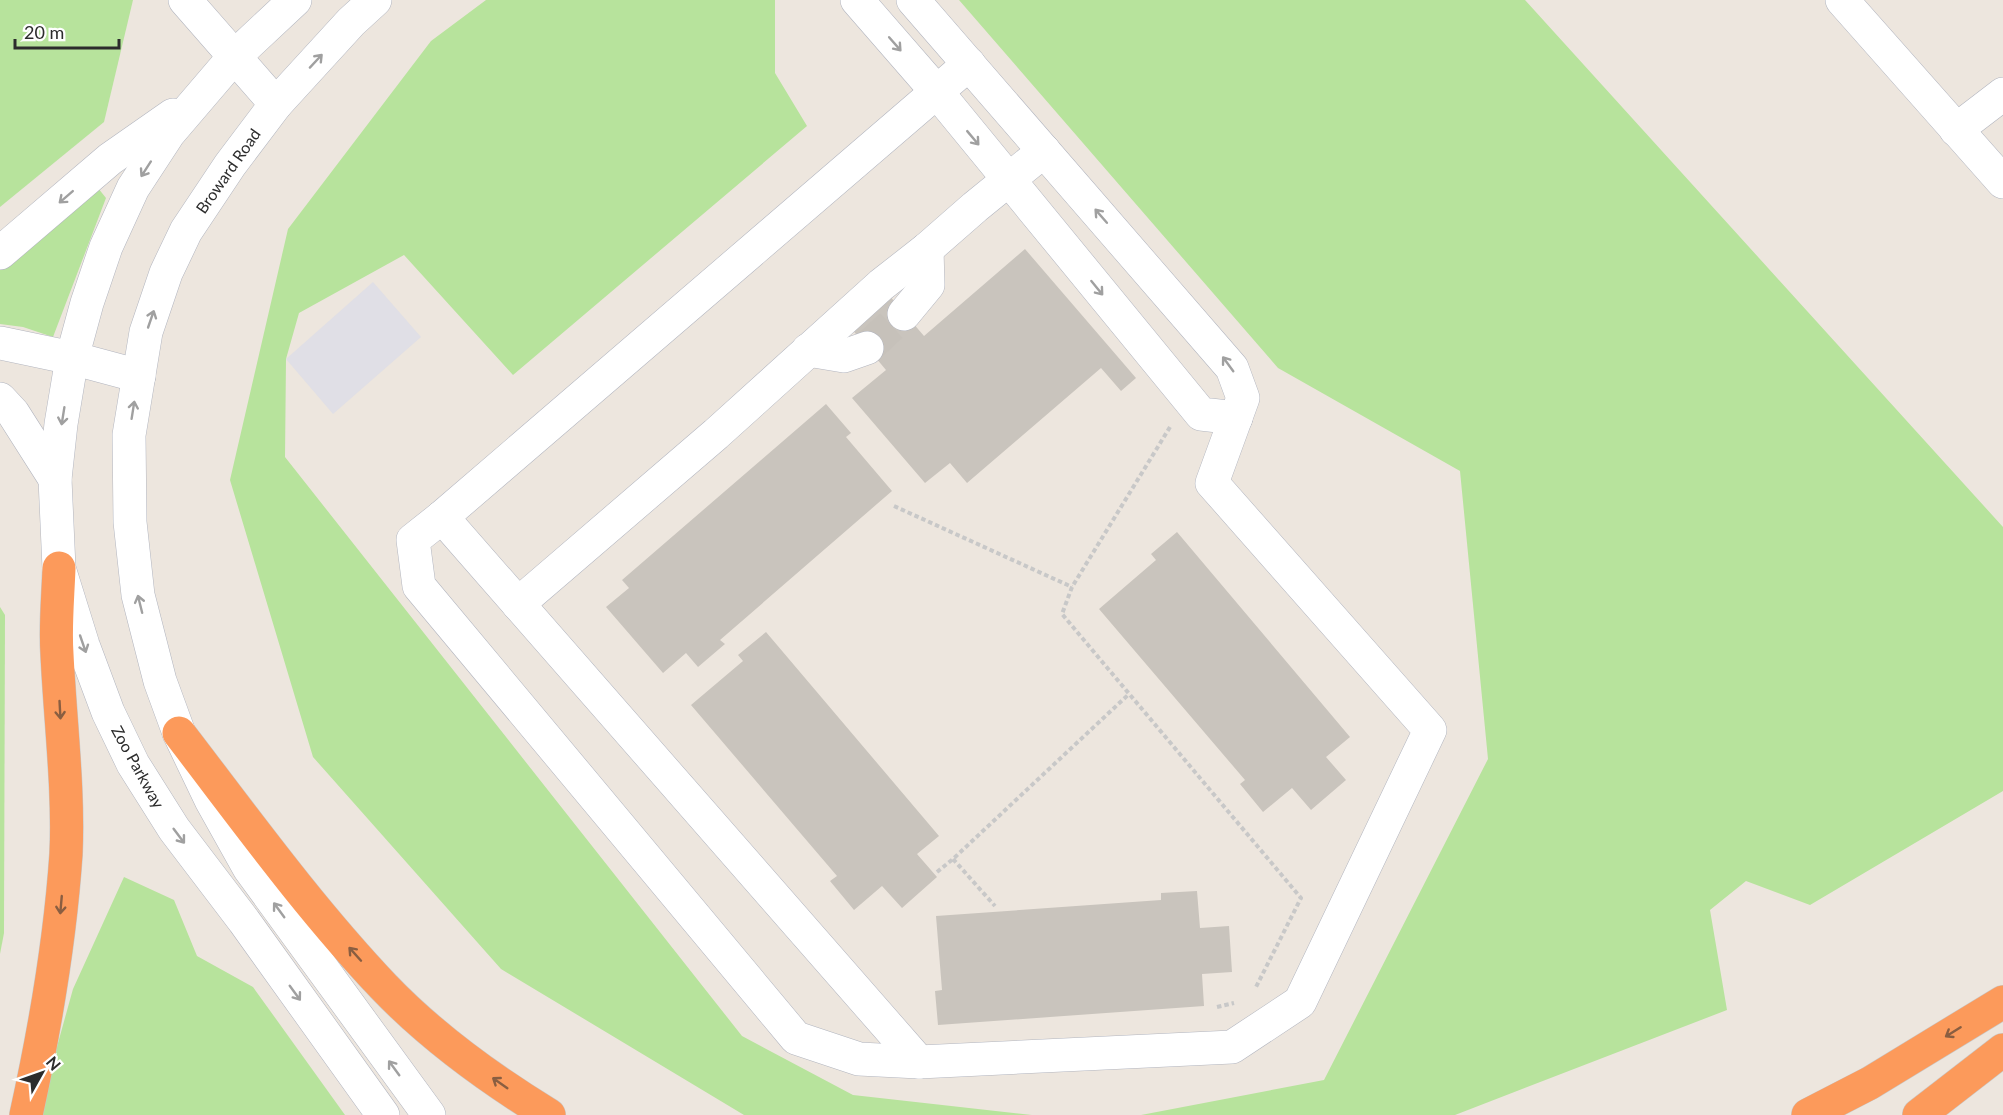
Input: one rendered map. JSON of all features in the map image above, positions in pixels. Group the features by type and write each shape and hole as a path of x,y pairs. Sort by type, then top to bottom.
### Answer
{"highway":[{"path":"26,1115 43,1035 58,936 66,853 65,784 57,651 59,568"},
{"path":"178,733 289,876 386,988 465,1058 549,1115"},
{"path":"1808,1115 1870,1083 2003,1002"},
{"path":"1919,1115 2003,1050"}],"street":[{"path":"185,0 276,104"},
{"path":"72,358 87,303 106,248 133,188 169,133 197,99 234,57 296,0"},
{"name":"Broward Road","path":"139,376 146,332 166,273 186,231 230,165 276,104 351,22 375,0"},
{"path":"857,0 937,92 1201,414 1236,418"},
{"path":"913,0 969,64 1044,150 1232,368 1243,398 1212,483 1431,730 1300,1002 1232,1047 919,1062 859,1059 796,1038 419,586 413,540 969,64"},
{"path":"1842,0 2003,182"},
{"path":"1956,130 2003,94"},
{"path":"0,253 110,159 197,99"},
{"path":"518,604 716,434 881,285 1044,150"},
{"path":"904,314 928,285 927,249"},
{"path":"0,343 72,358 139,376 129,435 130,522 138,595 160,681 178,733 211,800 249,868 429,1115"},
{"path":"808,350 844,356 867,348"},
{"name":"Zoo Parkway","path":"72,358 55,479 59,568 87,656 108,712 133,764 174,828 244,921 383,1115"},
{"path":"0,399 13,413 55,479"},
{"path":"442,517 919,1062"}],"path":[{"path":"1187,398 1072,587 1062,614 1301,898 1255,990"},
{"path":"894,506 1072,587"},
{"path":"937,872 1129,694"},
{"path":"953,859 995,906"},
{"path":"1217,1007 1239,1002"}],"shaded area":[{"path":"373,282 421,337 333,414 286,359"}],"green space":[{"path":"0,0 133,0 104,122 0,207"},
{"path":"486,0 775,0 775,73 807,126 513,375 404,255 299,313 286,359 285,457 742,1036 853,1095 1032,1115 744,1115 501,969 313,757 230,480 288,229 431,41"},
{"path":"959,0 1525,0 2003,527 2003,791 1810,905 1746,881 1710,910 1727,1010 1455,1115 1141,1115 1324,1080 1488,759 1460,471 1278,368"},
{"path":"98,188 106,198 53,337 23,327 0,324 0,266"},
{"path":"0,607 5,615 4,933 0,954"},
{"path":"124,877 174,900 197,956 253,987 345,1115 38,1115 73,989"}],"building":[{"path":"1025,249 1136,378 1121,391 1101,368 967,483 950,463 925,483 852,398 886,370 850,327 888,294 924,336"},
{"path":"826,404 851,433 846,437 892,491 720,640 725,644 698,667 686,653 663,673 606,607 629,588 622,580"},
{"path":"1177,532 1350,737 1326,757 1346,780 1311,810 1292,788 1263,812 1240,784 1245,780 1099,609 1156,560 1151,554"},
{"path":"766,632 939,836 917,854 937,877 902,908 882,886 854,910 830,881 837,876 691,705 743,661 738,655"},
{"path":"1197,891 1200,928 1229,926 1232,972 1202,974 1204,1006 938,1025 935,991 942,990 936,916 1161,900 1161,893"}],"tunnel":[{"path":"867,348 904,314"}]}
